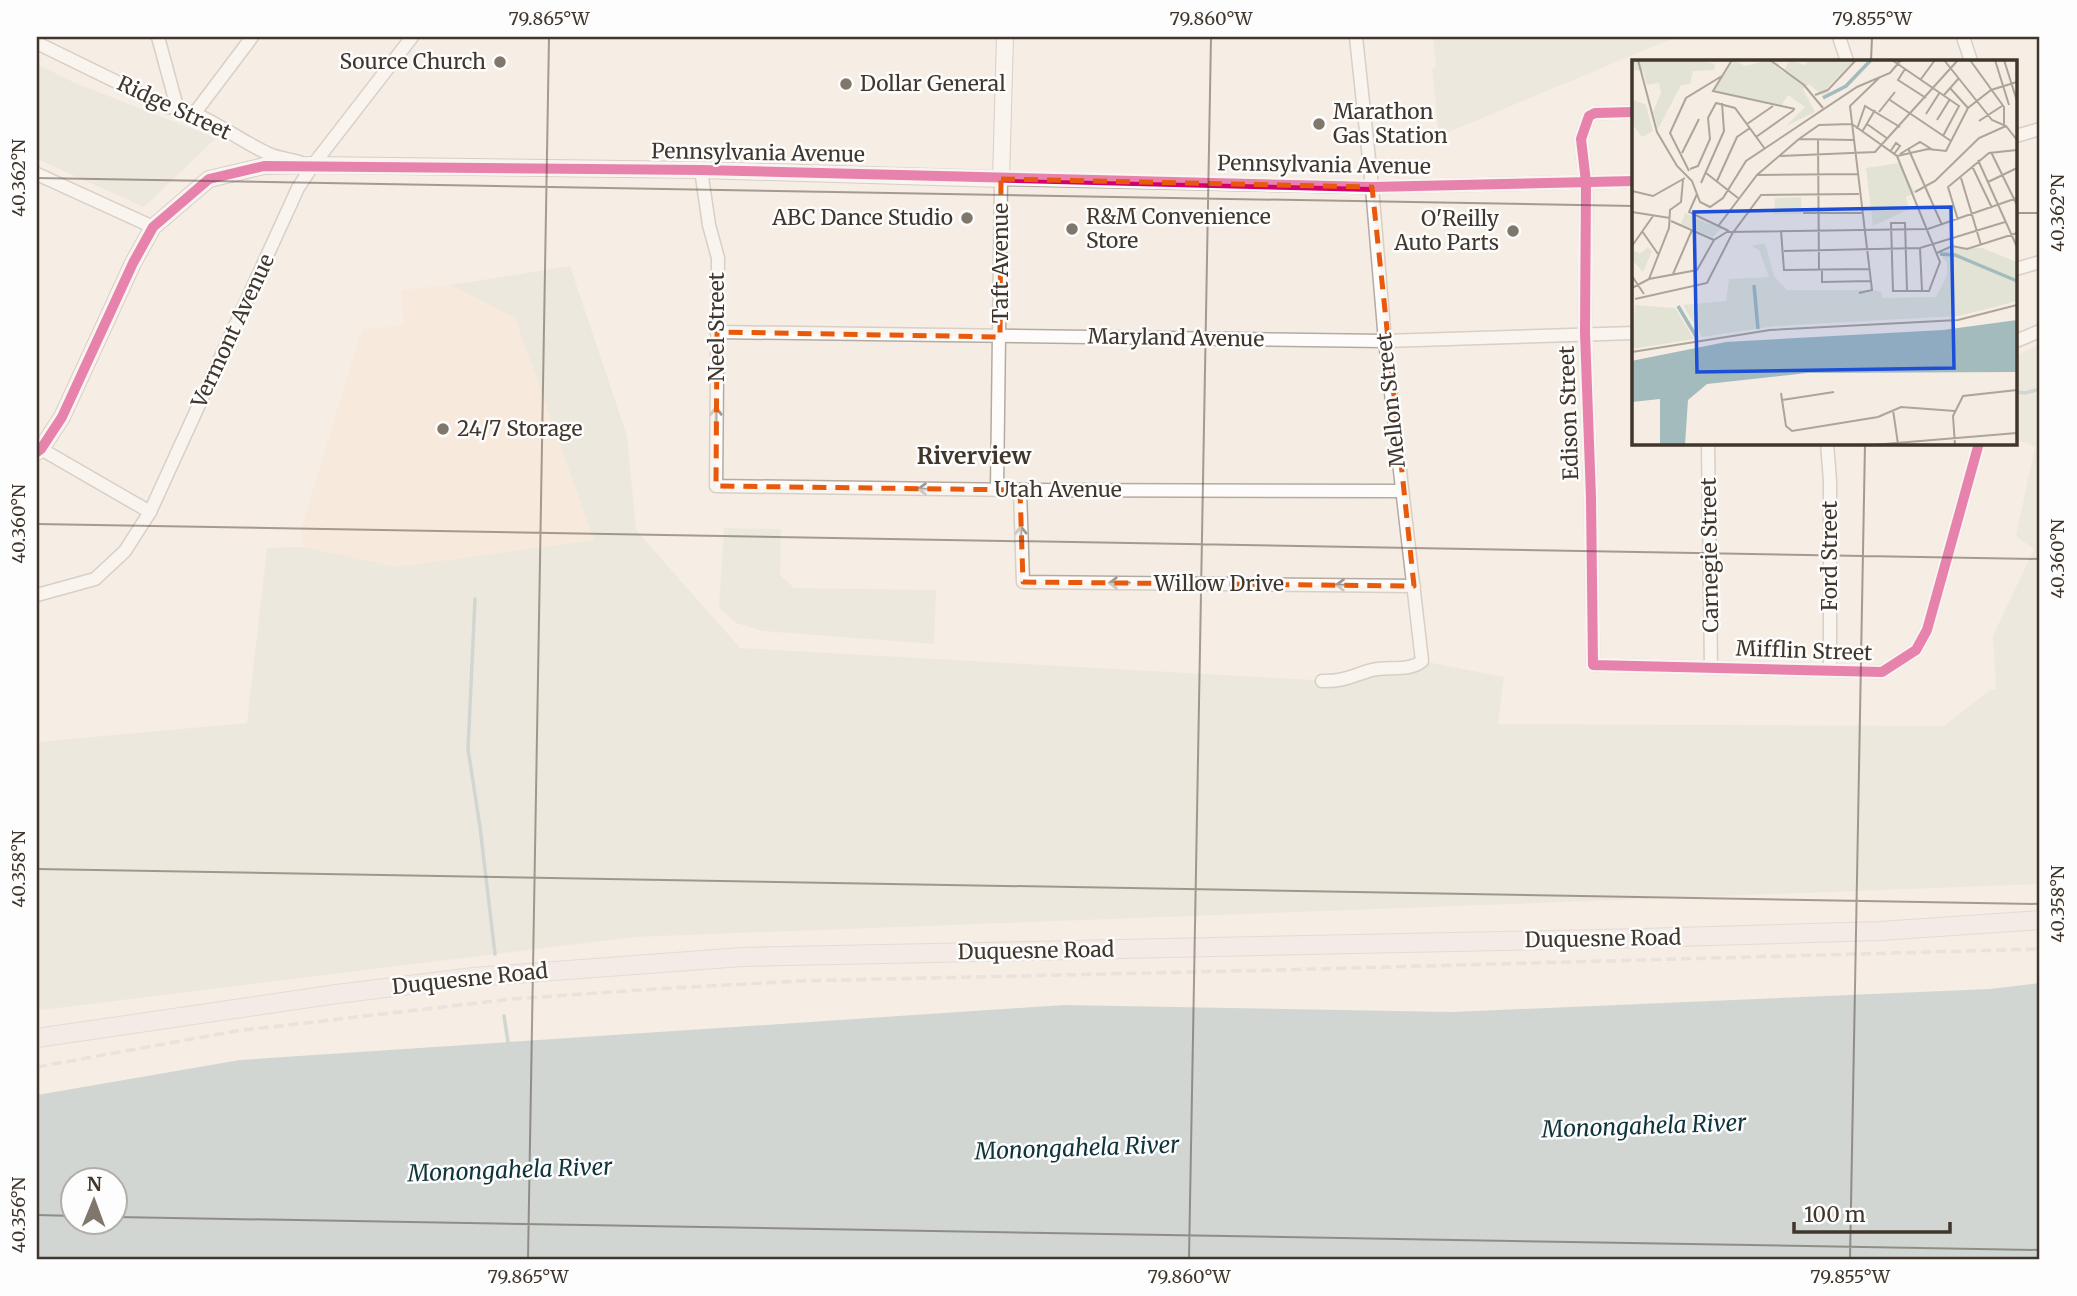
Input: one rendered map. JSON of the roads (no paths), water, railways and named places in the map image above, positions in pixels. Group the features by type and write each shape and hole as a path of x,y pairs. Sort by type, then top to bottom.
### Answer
{"main road":[{"name":"Duquesne Road","path":"37,1038 337,994 474,977 742,957 1668,938 1880,931 2040,920"}],"street":[{"path":"158,37 177,107"},
{"path":"194,114 252,37"},
{"name":"Vermont Avenue","path":"37,595 95,579 125,551 150,512 298,188 412,37"},
{"name":"Taft Avenue","path":"997,490 1005,37"},
{"name":"Mellon Street","path":"1322,681 1352,678 1372,670 1416,666 1422,661 1385,341 1356,37"},
{"path":"1839,37 1847,60"},
{"path":"1963,37 1971,60"},
{"name":"Ridge Street","path":"37,43 167,107 177,107 194,114 270,155 313,165"},
{"name":"Edison Street","path":"1593,666 1585,333 1586,182 1581,139 1589,116 1595,113 1632,112"},
{"path":"2018,135 2040,129"},
{"name":"Pennsylvania Avenue","path":"39,450 61,417 133,263 153,227 209,179 264,166 701,170 1372,187 1632,181"},
{"name":"Neel Street","path":"701,170 709,225 717,253 716,486"},
{"path":"37,174 153,227"},
{"path":"2018,269 2040,262"},
{"path":"2018,340 2040,331"},
{"name":"Maryland Avenue","path":"717,332 1385,341 1632,333"},
{"name":"Carnegie Street","path":"1708,444 1711,667"},
{"name":"Ford Street","path":"1827,444 1830,670"},
{"name":"Mifflin Street","path":"1593,666 1882,672 1916,650 1927,630 1979,444"},
{"path":"39,450 150,512"},
{"name":"Utah Avenue","path":"716,486 1401,491"},
{"name":"Willow Drive","path":"1020,490 1023,582 1414,586"}],"water":[{"name":"Monongahela River","path":"2040,983 2040,1259 37,1259 37,1095 240,1060 1064,1005 1452,1012 1990,989"}],"waterway":[{"path":"2018,392 2040,389"},
{"path":"475,599 468,749 495,954"},
{"path":"504,1016 508,1042"}],"railway":[{"path":"37,1067 236,1031 512,999 654,989 799,981 2040,949"}],"place":[{"name":"Source Church","path":"500,62"},
{"name":"Dollar General","path":"846,84"},
{"name":"Marathon Gas Station","path":"1319,124"},
{"name":"ABC Dance Studio","path":"967,218"},
{"name":"R&M Convenience Store","path":"1072,229"},
{"name":"O'Reilly Auto Parts","path":"1513,231"},
{"name":"24/7 Storage","path":"443,429"}],"district":[{"name":"Riverview","path":"974,456"}]}
